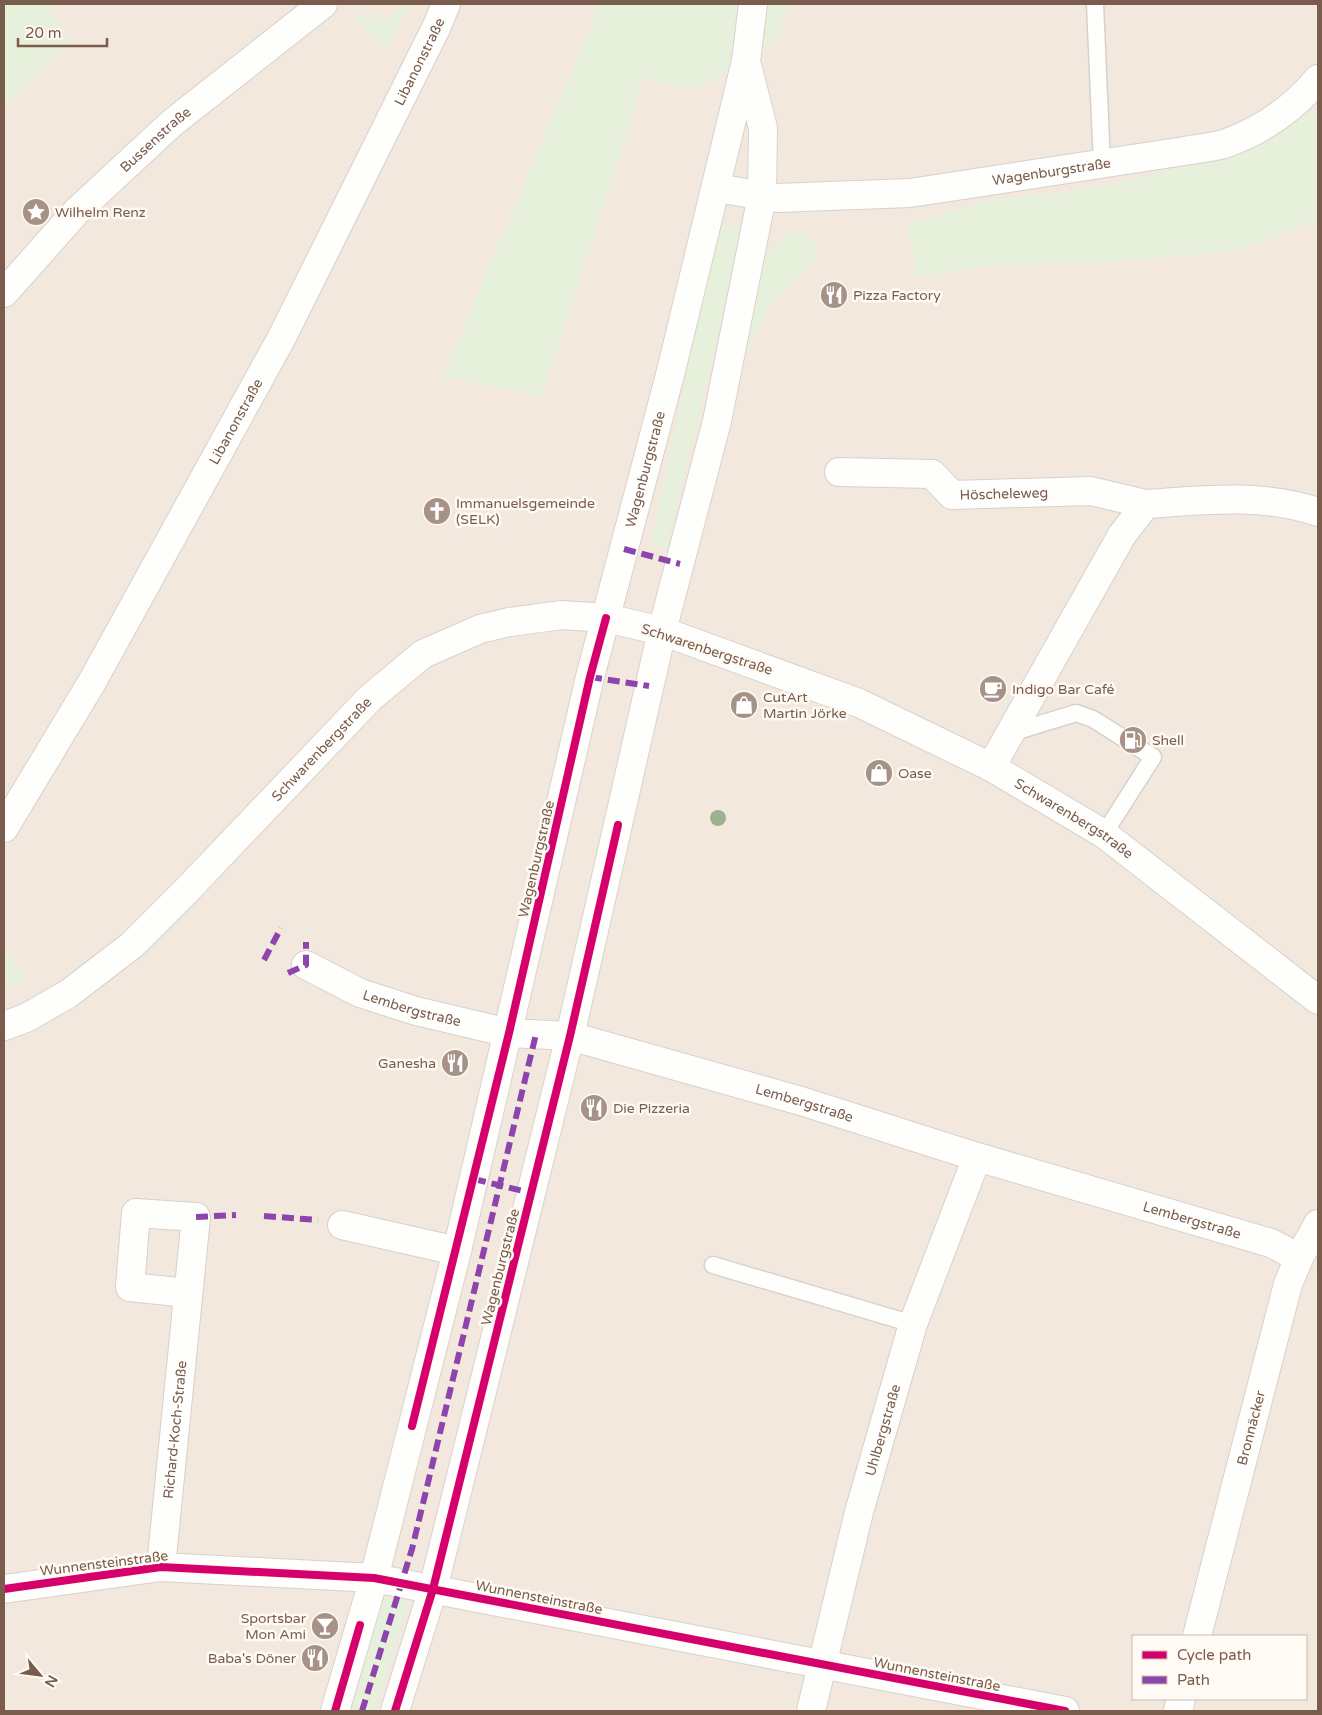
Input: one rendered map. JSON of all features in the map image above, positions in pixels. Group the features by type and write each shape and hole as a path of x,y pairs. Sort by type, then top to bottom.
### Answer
{"street":[{"name":"Bussenstraße","path":"4,293 76,212 172,123 323,4"},
{"name":"Libanonstraße","path":"4,828 92,682 281,338 437,26 446,4"},
{"name":"Wagenburgstraße","path":"335,1711 374,1578 456,1252 509,1033 590,676 671,371 746,62 753,4"},
{"name":"Wagenburgstraße","path":"395,1711 433,1589 570,1036 662,631 717,421 762,196 763,128 746,62"},
{"name":"Wagenburgstraße","path":"716,188 762,196 910,193 1223,144 1265,126 1302,98 1318,79"},
{"name":"Höscheleweg","path":"839,472 932,474 952,495 1091,491 1146,504 1218,499 1266,500 1291,503 1318,512"},
{"path":"991,767 1122,535 1146,504"},
{"name":"Schwarenbergstraße","path":"4,1026 26,1018 68,994 132,945 370,698 424,654 480,629 509,622 562,615 606,618 662,631 859,703 991,767 1104,834 1318,1000"},
{"name":"Lembergstraße","path":"306,965 360,993 416,1012 509,1033 570,1036 801,1101 977,1157 1271,1243 1299,1258"},
{"name":"Uhlbergstraße","path":"811,1711 862,1500 913,1324 977,1157"},
{"name":"Bronnäcker","path":"1197,1635 1288,1284 1299,1258 1318,1224"},
{"path":"342,1225 456,1252"},
{"name":"Richard-Koch-Straße","path":"162,1567 187,1293"},
{"name":"Wunnensteinstraße","path":"4,1589 162,1567 374,1578 1065,1711"}],"lane":[{"path":"1095,4 1102,164"},
{"path":"1011,733 1076,714 1093,719 1153,757 1104,834"},
{"path":"713,1265 913,1324"}],"shaded area":[{"path":"4,4 1318,4 1318,1711 4,1711"}],"green space":[{"path":"4,4 56,4 50,10 69,42 4,106"},
{"path":"402,4 410,4 388,48 354,19 362,13 369,24 375,19 371,14 375,11 384,22 404,6"},
{"path":"600,4 788,4 777,42 696,90 644,79 542,397 443,376"},
{"path":"1318,108 1318,220 1237,251 1082,264 983,266 917,277 906,225 990,200 1090,189 1243,153"},
{"path":"724,224 736,228 741,240 667,549 651,544 714,240 718,229"},
{"path":"795,230 812,240 821,257 785,290 767,310 743,358 764,263 777,241"},
{"path":"4,949 25,980 4,989"},
{"path":"383,1596 409,1602 375,1711 348,1711"}],"marked path":[{"path":"624,549 680,564"},
{"path":"590,677 649,686"},
{"path":"264,960 281,928"},
{"path":"288,973 306,965 306,942"},
{"path":"362,1711 412,1549 536,1034"},
{"path":"474,1179 531,1193"},
{"path":"196,1217 236,1215"},
{"path":"264,1216 318,1220"}],"cycle path":[{"path":"412,1426 509,1033 590,677 606,618"},
{"path":"395,1711 433,1589 570,1036 618,825"},
{"path":"4,1589 161,1567 374,1578 1065,1711"},
{"path":"335,1711 360,1625"}],"place":[{"name":"Wilhelm Renz","path":"36,212"},
{"name":"Pizza Factory","path":"834,295"},
{"name":"Immanuelsgemeinde (SELK)","path":"437,511"},
{"name":"Indigo Bar Café","path":"993,689"},
{"name":"CutArt Martin Jörke","path":"744,705"},
{"name":"Shell","path":"1133,740"},
{"name":"Oase","path":"879,773"},
{"name":"Ganesha","path":"455,1063"},
{"name":"Die Pizzeria","path":"594,1108"},
{"name":"Sportsbar Mon Ami","path":"325,1626"},
{"name":"Baba's Döner","path":"315,1658"}]}
